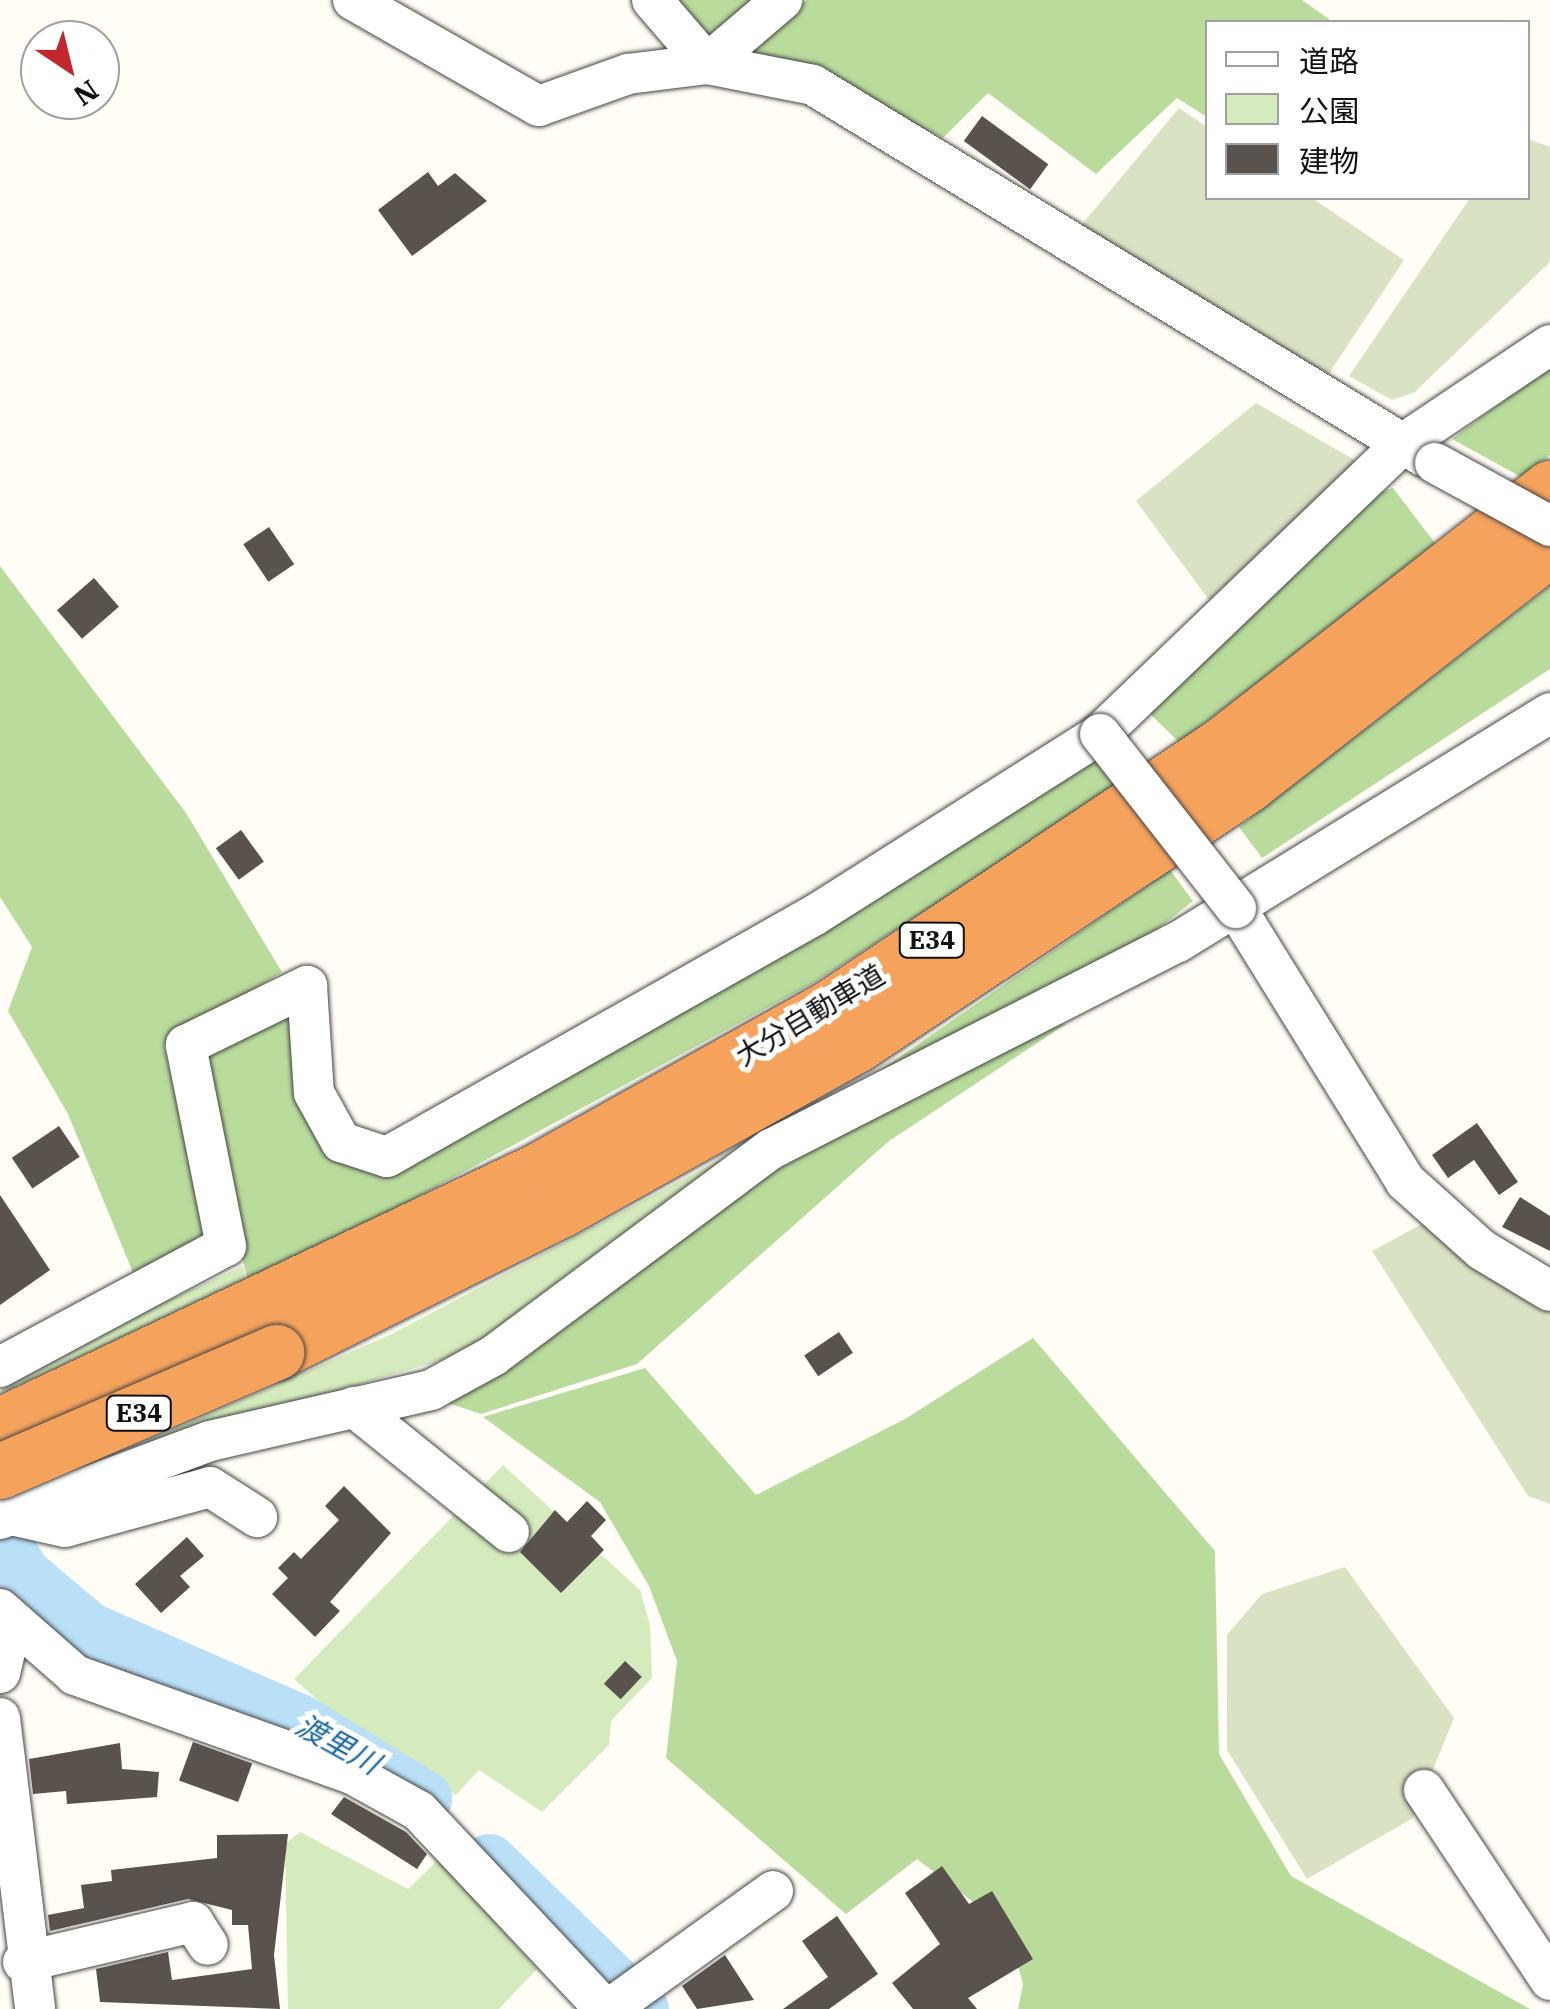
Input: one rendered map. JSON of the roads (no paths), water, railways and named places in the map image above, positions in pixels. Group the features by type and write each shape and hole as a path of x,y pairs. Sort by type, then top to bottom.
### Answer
{"highway":[{"name":"大分自動車道","path":"11,1505 268,1330 537,1171 832,1006 1222,745 1550,488"},
{"name":"大分自動車道","path":"0,1425 268,1330 560,1210 857,1044 1248,784 1550,548"}],"street":[{"path":"353,0 540,106 628,74 707,64 813,85 1418,454 1550,526"},
{"path":"652,0 707,64"},
{"path":"707,64 782,0"},
{"path":"0,1367 226,1246 186,1045 307,986 314,1093 341,1142 387,1158 815,915 1100,734 1418,454 1550,345"},
{"path":"11,1505 210,1441 430,1390 493,1356 772,1150 1236,908 1550,712"},
{"path":"1100,734 1236,908 1405,1181 1482,1250 1550,1290"},
{"path":"354,1407 509,1532"},
{"path":"0,1438 11,1505"},
{"path":"11,1505 65,1527 210,1487 257,1516"},
{"path":"0,1672 6,1618"},
{"path":"6,1618 75,1674 354,1775 418,1811 607,2009 774,1891"},
{"path":"0,1718 24,1962 35,2009"},
{"path":"1424,1790 1550,1980"},
{"path":"24,1962 194,1922 208,1945"}],"waterway":[{"name":"渡里川","path":"0,1537 23,1574 88,1629 299,1721 424,1798"},
{"name":"渡里川","path":"489,1861 641,2009"}]}
